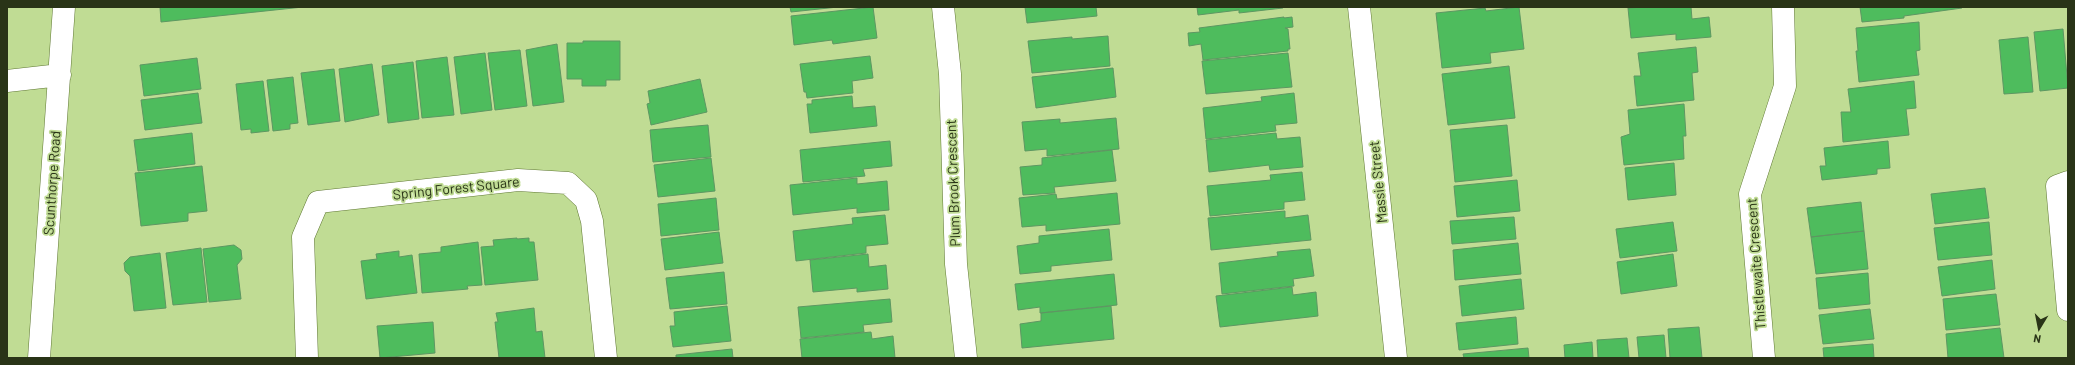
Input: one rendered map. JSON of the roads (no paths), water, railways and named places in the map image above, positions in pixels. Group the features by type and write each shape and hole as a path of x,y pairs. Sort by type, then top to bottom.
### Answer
{"street":[{"name":"Scunthorpe Road","path":"39,358 64,7"},
{"name":"Plum Brook Crescent","path":"943,7 950,74 956,264 966,358"},
{"name":"Massie Street","path":"1359,7 1396,358"},
{"name":"Thistlewaite Crescent","path":"1764,358 1750,194 1785,86 1783,7"},
{"path":"7,81 60,75"},
{"name":"Spring Forest Square","path":"307,358 303,237 318,202 518,180 568,183 586,200 592,221 606,358"},
{"path":"2068,182 2057,186 2068,310"}]}
